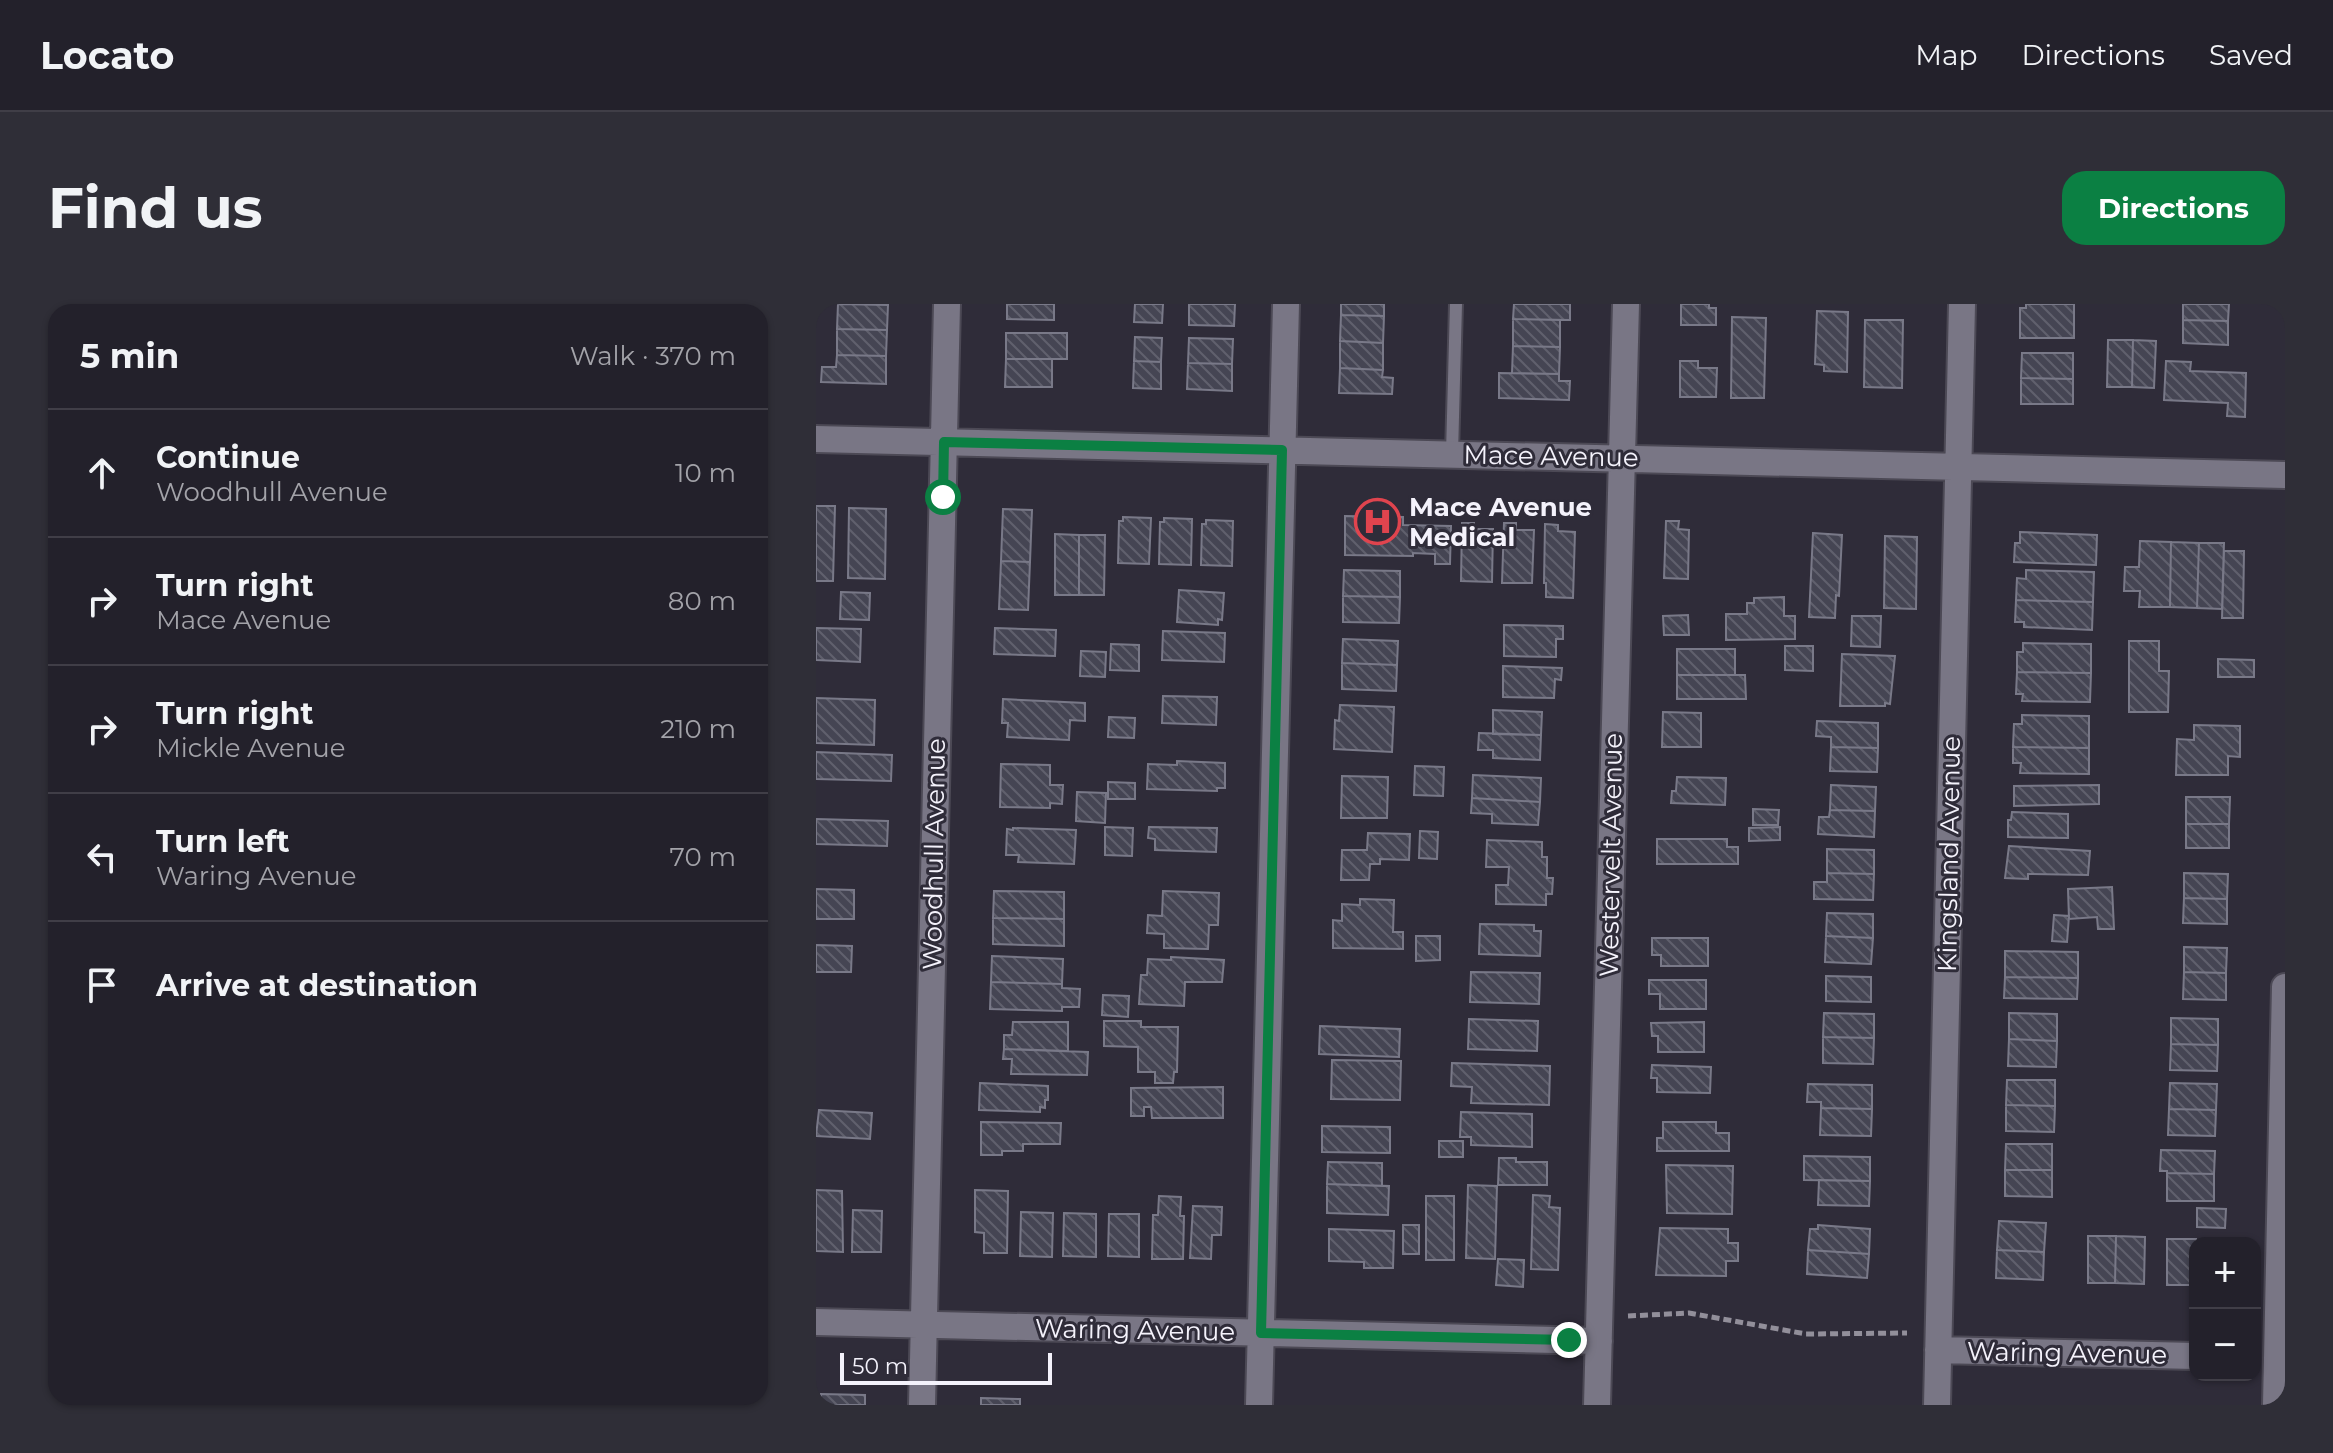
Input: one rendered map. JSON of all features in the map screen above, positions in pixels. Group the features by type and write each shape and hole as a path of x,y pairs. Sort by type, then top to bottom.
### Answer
{"street":[{"name":"Woodhull Avenue","path":"922,1405 947,304"},
{"path":"1259,1405 1286,304"},
{"name":"Westervelt Avenue","path":"1597,1405 1626,304"},
{"name":"Kingsland Avenue","path":"1937,1405 1962,304"},
{"name":"Mace Avenue","path":"816,439 2285,475"},
{"path":"2276,1405 2272,1358 2285,987"},
{"name":"Waring Avenue","path":"816,1322 1599,1341"},
{"name":"Waring Avenue","path":"1938,1350 2189,1356"}],"lane":[{"path":"1452,454 1456,304"}],"path":[{"path":"1628,1316 1689,1313 1806,1334 1907,1333"}],"building":[{"path":"838,304 888,305 887,330 837,329"},
{"path":"1007,304 1054,304 1054,320 1007,319"},
{"path":"1135,304 1163,304 1162,323 1134,322"},
{"path":"1189,304 1235,304 1234,326 1189,325"},
{"path":"1341,304 1384,304 1384,316 1341,315"},
{"path":"1514,304 1570,304 1570,320 1513,319"},
{"path":"1681,304 1709,304 1709,308 1716,308 1716,325 1681,325"},
{"path":"2026,304 2074,304 2074,338 2020,338 2020,308 2026,308"},
{"path":"2183,304 2229,304 2228,321 2183,320"},
{"path":"1817,311 1848,312 1847,372 1824,371 1824,365 1815,364"},
{"path":"1341,315 1384,316 1383,343 1340,341"},
{"path":"1732,317 1766,318 1764,398 1731,398"},
{"path":"1513,319 1560,320 1560,347 1513,346"},
{"path":"1865,320 1903,320 1902,388 1864,387"},
{"path":"2183,320 2228,321 2228,345 2183,343"},
{"path":"837,329 887,330 886,356 837,355"},
{"path":"1006,333 1067,333 1067,359 1006,359"},
{"path":"1135,337 1162,338 1161,362 1134,361"},
{"path":"1189,338 1233,339 1232,364 1188,363"},
{"path":"2108,340 2133,340 2132,387 2107,387"},
{"path":"2133,340 2156,341 2154,388 2132,387"},
{"path":"1340,341 1383,343 1383,370 1340,368"},
{"path":"1513,346 1560,347 1559,374 1512,373"},
{"path":"2022,353 2073,353 2073,379 2021,378"},
{"path":"837,355 886,356 886,384 821,382 822,367 836,367"},
{"path":"1006,359 1052,359 1052,387 1005,387"},
{"path":"1134,361 1161,362 1161,389 1133,388"},
{"path":"1680,361 1698,361 1698,368 1717,368 1716,397 1680,397"},
{"path":"2166,361 2191,362 2190,371 2246,373 2245,417 2227,416 2228,403 2164,400"},
{"path":"1188,363 1232,364 1232,391 1187,389"},
{"path":"1340,368 1383,370 1382,377 1393,378 1392,394 1339,393"},
{"path":"1499,373 1559,374 1559,381 1570,381 1569,400 1499,398"},
{"path":"2021,378 2073,379 2073,404 2021,404"},
{"path":"816,506 835,506 833,581 816,581"},
{"path":"849,508 886,509 885,579 848,578"},
{"path":"1003,509 1032,510 1030,562 1001,561"},
{"path":"1345,516 1403,517 1403,525 1451,526 1450,564 1435,564 1435,554 1345,555"},
{"path":"1123,517 1151,518 1149,564 1118,563 1119,521 1123,521"},
{"path":"1164,518 1192,519 1191,565 1159,564 1160,522 1164,522"},
{"path":"1206,520 1233,521 1232,566 1201,565 1202,524 1206,524"},
{"path":"1666,521 1679,521 1678,529 1689,530 1688,579 1664,578"},
{"path":"1462,523 1474,523 1474,529 1493,529 1492,582 1461,581"},
{"path":"1504,523 1516,523 1516,530 1534,530 1532,583 1502,583"},
{"path":"1545,524 1558,525 1558,531 1575,532 1573,598 1546,597"},
{"path":"2020,532 2097,535 2096,565 2014,562 2015,543 2020,543"},
{"path":"1813,533 1842,535 1835,618 1809,617"},
{"path":"1055,534 1079,535 1079,595 1055,595"},
{"path":"1079,535 1105,535 1104,595 1079,595"},
{"path":"1885,536 1917,537 1916,609 1884,608"},
{"path":"2140,541 2171,542 2170,607 2139,607 2140,591 2124,591 2125,567 2139,567"},
{"path":"2171,542 2199,543 2197,608 2170,607"},
{"path":"2199,543 2224,543 2222,609 2197,608"},
{"path":"2224,551 2244,551 2243,618 2222,618"},
{"path":"1001,561 1030,562 1028,610 999,609"},
{"path":"1344,570 1400,571 1400,597 1343,596"},
{"path":"2026,570 2094,572 2093,602 2016,600 2017,578 2026,579"},
{"path":"1179,590 1224,593 1222,620 1218,619 1218,625 1177,622"},
{"path":"841,592 870,593 869,620 840,619"},
{"path":"1343,596 1400,597 1399,623 1343,622"},
{"path":"1784,597 1784,616 1795,616 1795,639 1726,640 1726,614 1747,614 1747,603 1754,603 1754,598"},
{"path":"2016,600 2093,602 2092,630 2024,627 2024,622 2015,622"},
{"path":"1688,615 1689,635 1664,635 1663,616"},
{"path":"1852,616 1881,616 1880,647 1851,646"},
{"path":"1504,625 1563,626 1563,639 1556,639 1556,657 1504,656"},
{"path":"816,628 861,629 860,662 816,660"},
{"path":"995,628 1056,630 1055,656 994,654"},
{"path":"1163,631 1225,633 1224,662 1162,660"},
{"path":"1343,639 1398,641 1397,665 1342,663"},
{"path":"2129,641 2159,641 2159,671 2169,671 2168,712 2129,712"},
{"path":"2023,643 2091,644 2091,673 2017,672 2017,652 2023,652"},
{"path":"1111,644 1139,645 1139,671 1110,670"},
{"path":"1785,646 1813,646 1813,671 1785,670"},
{"path":"1677,649 1735,649 1735,675 1677,675"},
{"path":"1081,651 1106,652 1105,677 1080,676"},
{"path":"1842,654 1895,656 1890,704 1840,706"},
{"path":"2218,659 2254,660 2254,677 2218,677"},
{"path":"1342,663 1397,665 1396,691 1342,689"},
{"path":"1503,666 1562,668 1561,680 1555,679 1554,698 1503,697"},
{"path":"2017,672 2091,673 2090,702 2022,701 2023,694 2016,694"},
{"path":"1677,675 1745,675 1746,699 1677,699"},
{"path":"1163,696 1217,697 1216,725 1162,723"},
{"path":"816,698 875,700 874,745 816,743"},
{"path":"1003,699 1085,703 1085,721 1070,720 1069,740 1007,737 1008,723 1002,723"},
{"path":"1340,705 1394,707 1392,752 1334,749 1335,720 1339,721"},
{"path":"1493,710 1542,712 1541,735 1493,734"},
{"path":"1663,712 1701,713 1701,747 1662,747"},
{"path":"2022,715 2089,716 2089,748 2013,747 2014,724 2022,724"},
{"path":"1109,717 1135,718 1134,738 1108,737"},
{"path":"1817,721 1878,723 1878,748 1831,747 1831,737 1816,736"},
{"path":"2194,725 2240,726 2240,757 2228,756 2228,775 2176,775 2177,739 2194,740"},
{"path":"1479,733 1541,735 1540,760 1493,758 1493,750 1478,750"},
{"path":"1831,747 1878,748 1877,772 1830,771"},
{"path":"2013,747 2089,748 2089,774 2020,773 2021,763 2013,763"},
{"path":"816,752 892,755 891,781 816,779"},
{"path":"1177,761 1225,763 1225,788 1217,788 1217,791 1147,789 1148,764 1177,765"},
{"path":"1001,764 1050,765 1050,785 1063,785 1062,804 1050,803 1050,808 1000,807"},
{"path":"1415,766 1444,767 1443,796 1414,795"},
{"path":"1473,775 1541,778 1540,802 1472,798"},
{"path":"1342,776 1388,777 1387,818 1341,818"},
{"path":"1677,777 1726,778 1725,805 1671,803"},
{"path":"1108,782 1135,783 1135,799 1108,799"},
{"path":"1831,785 1876,787 1875,811 1830,810"},
{"path":"2099,785 2099,804 2014,806 2014,786"},
{"path":"1077,792 1106,793 1105,823 1076,821"},
{"path":"2186,797 2230,797 2229,824 2186,824"},
{"path":"1472,798 1540,802 1538,825 1492,823 1492,814 1471,813"},
{"path":"1753,809 1779,810 1778,825 1753,825"},
{"path":"1830,810 1875,811 1874,837 1818,834 1819,817 1829,817"},
{"path":"2012,812 2068,814 2068,838 2008,837 2008,820 2011,820"},
{"path":"816,819 888,821 887,846 816,844"},
{"path":"2186,824 2229,824 2229,848 2186,848"},
{"path":"1105,827 1133,828 1132,856 1105,855"},
{"path":"1149,827 1217,828 1216,852 1155,850 1155,839 1148,838"},
{"path":"1780,827 1780,840 1749,841 1749,828"},
{"path":"1007,829 1076,830 1074,864 1018,862 1019,855 1006,855"},
{"path":"1420,831 1438,832 1437,859 1419,858"},
{"path":"1368,833 1410,834 1409,860 1380,859 1380,864 1370,864 1369,880 1341,880 1342,850 1367,850"},
{"path":"1657,839 1727,839 1727,847 1738,847 1738,864 1657,864"},
{"path":"1487,840 1542,842 1542,857 1547,857 1547,878 1553,878 1552,894 1546,894 1546,905 1496,904 1496,885 1508,885 1509,867 1486,867"},
{"path":"2009,846 2090,851 2088,875 2028,874 2028,879 2005,878"},
{"path":"1827,849 1874,850 1874,874 1827,873"},
{"path":"1827,873 1874,874 1873,900 1814,899 1814,882 1827,882"},
{"path":"2184,873 2228,874 2227,899 2184,898"},
{"path":"2112,887 2114,929 2098,929 2097,917 2069,919 2068,889"},
{"path":"816,889 854,890 854,919 816,919"},
{"path":"994,891 1064,892 1064,919 993,918"},
{"path":"1163,891 1219,893 1218,925 1209,925 1208,949 1164,948 1164,934 1147,933 1148,915 1162,916"},
{"path":"2184,898 2227,899 2227,924 2183,923"},
{"path":"1360,899 1394,900 1393,932 1403,932 1403,949 1333,948 1333,920 1342,921 1342,904 1360,905"},
{"path":"1827,913 1873,914 1873,938 1826,936"},
{"path":"2054,915 2069,916 2067,942 2052,941"},
{"path":"993,918 1064,919 1064,946 993,944"},
{"path":"1480,924 1534,925 1534,931 1541,931 1540,956 1479,954"},
{"path":"1416,936 1440,936 1440,960 1416,961"},
{"path":"1826,936 1873,938 1871,964 1825,962"},
{"path":"1652,938 1708,938 1708,966 1661,966 1661,955 1652,955"},
{"path":"816,945 852,946 851,972 816,972"},
{"path":"2184,947 2227,948 2226,973 2184,972"},
{"path":"2005,951 2078,952 2078,978 2005,977"},
{"path":"992,956 1063,959 1062,984 991,982"},
{"path":"1171,957 1224,960 1222,982 1185,982 1184,1006 1139,1004 1141,975 1147,975 1148,959 1171,960"},
{"path":"1471,972 1540,973 1539,1004 1470,1002"},
{"path":"2184,972 2226,973 2226,1000 2183,999"},
{"path":"1826,976 1871,977 1871,1002 1826,1001"},
{"path":"2005,977 2078,978 2077,999 2004,998"},
{"path":"1649,980 1706,980 1706,1009 1660,1009 1660,994 1649,994"},
{"path":"991,982 1062,984 1062,988 1080,989 1079,1007 1062,1007 1062,1011 990,1009"},
{"path":"1103,995 1129,996 1128,1017 1102,1015"},
{"path":"1824,1013 1874,1014 1874,1038 1823,1037"},
{"path":"2009,1013 2057,1014 2057,1041 2009,1039"},
{"path":"2171,1018 2218,1019 2218,1045 2171,1044"},
{"path":"1469,1019 1538,1021 1537,1051 1468,1049"},
{"path":"1104,1021 1141,1021 1141,1027 1178,1027 1177,1072 1174,1072 1173,1083 1155,1083 1155,1072 1138,1072 1138,1047 1104,1046"},
{"path":"1013,1022 1068,1022 1068,1051 1004,1049 1004,1035 1012,1035"},
{"path":"1704,1022 1704,1052 1658,1052 1658,1036 1652,1036 1651,1023"},
{"path":"1320,1026 1400,1029 1399,1057 1319,1054"},
{"path":"1823,1037 1874,1038 1873,1064 1823,1063"},
{"path":"2009,1039 2057,1041 2056,1067 2008,1066"},
{"path":"2171,1044 2218,1045 2217,1071 2170,1070"},
{"path":"1004,1049 1088,1052 1087,1075 1011,1074 1012,1059 1003,1059"},
{"path":"1332,1060 1401,1061 1400,1100 1331,1099"},
{"path":"1452,1063 1550,1066 1549,1105 1471,1103 1472,1087 1451,1086"},
{"path":"1652,1065 1711,1067 1710,1093 1657,1092 1657,1078 1651,1078"},
{"path":"2007,1080 2055,1080 2055,1106 2006,1105"},
{"path":"980,1083 1048,1086 1048,1100 1045,1100 1045,1108 1040,1107 1040,1112 979,1110"},
{"path":"2170,1083 2217,1084 2216,1110 2169,1109"},
{"path":"1808,1084 1872,1085 1872,1109 1821,1108 1821,1102 1807,1102"},
{"path":"1223,1087 1223,1118 1152,1118 1151,1107 1144,1107 1144,1116 1131,1116 1131,1088"},
{"path":"2006,1105 2055,1106 2054,1132 2006,1131"},
{"path":"1821,1108 1872,1109 1871,1136 1820,1135"},
{"path":"2169,1109 2216,1110 2215,1136 2168,1135"},
{"path":"819,1110 872,1113 870,1139 816,1136"},
{"path":"1461,1112 1532,1114 1532,1147 1471,1145 1471,1137 1460,1137"},
{"path":"981,1122 1061,1123 1060,1144 1023,1144 1023,1151 981,1155"},
{"path":"1663,1122 1716,1122 1716,1133 1729,1133 1729,1151 1657,1151 1657,1138 1663,1138"},
{"path":"1322,1126 1390,1127 1390,1153 1322,1152"},
{"path":"1439,1141 1463,1141 1463,1157 1439,1157"},
{"path":"2006,1144 2052,1144 2052,1170 2005,1170"},
{"path":"2161,1150 2215,1151 2214,1174 2160,1171"},
{"path":"1804,1156 1870,1157 1870,1181 1804,1180"},
{"path":"1499,1158 1516,1158 1516,1162 1547,1162 1547,1185 1498,1185"},
{"path":"1328,1162 1382,1163 1382,1186 1327,1184"},
{"path":"1666,1165 1733,1166 1732,1214 1667,1213"},
{"path":"2005,1170 2052,1170 2052,1197 2005,1196"},
{"path":"2167,1173 2214,1174 2214,1201 2167,1201"},
{"path":"1819,1180 1870,1181 1869,1206 1818,1205"},
{"path":"1327,1184 1389,1186 1388,1215 1327,1213"},
{"path":"1468,1185 1497,1186 1495,1259 1466,1258"},
{"path":"816,1190 842,1191 843,1252 816,1251"},
{"path":"975,1190 1008,1191 1007,1253 984,1253 984,1233 975,1232"},
{"path":"1533,1195 1550,1196 1549,1207 1560,1208 1558,1270 1531,1269"},
{"path":"1159,1196 1181,1197 1183,1259 1152,1259 1153,1215 1158,1215"},
{"path":"1426,1196 1454,1196 1454,1260 1426,1260"},
{"path":"1193,1206 1222,1207 1221,1235 1212,1235 1211,1259 1190,1258"},
{"path":"2197,1208 2226,1209 2225,1228 2197,1227"},
{"path":"853,1210 882,1211 881,1252 852,1252"},
{"path":"1021,1212 1053,1213 1052,1257 1020,1256"},
{"path":"1064,1213 1096,1214 1096,1257 1063,1256"},
{"path":"1109,1214 1139,1214 1139,1257 1108,1256"},
{"path":"1999,1221 2046,1223 2044,1252 1997,1250"},
{"path":"1403,1225 1419,1225 1419,1254 1403,1254"},
{"path":"1818,1225 1870,1229 1869,1254 1808,1250 1810,1229 1818,1229"},
{"path":"1660,1228 1728,1229 1728,1243 1738,1243 1738,1261 1726,1261 1726,1276 1656,1275"},
{"path":"1329,1229 1394,1231 1393,1268 1364,1268 1364,1262 1329,1261"},
{"path":"2088,1236 2116,1236 2115,1283 2088,1283"},
{"path":"2116,1236 2145,1237 2144,1284 2115,1283"},
{"path":"2167,1239 2189,1239 2189,1285 2167,1285"},
{"path":"1808,1250 1869,1254 1867,1278 1807,1274"},
{"path":"1997,1250 2044,1252 2043,1280 1996,1278"},
{"path":"1498,1259 1524,1260 1523,1287 1496,1285"},
{"path":"821,1394 865,1395 865,1405 821,1405"},
{"path":"981,1398 1020,1399 1020,1405 981,1405"}],"place":[{"name":"Mace Avenue Medical","path":"1378,522"}],"route":[{"path":"943,497 944,442 1282,450 1261,1333 1569,1340"}]}
